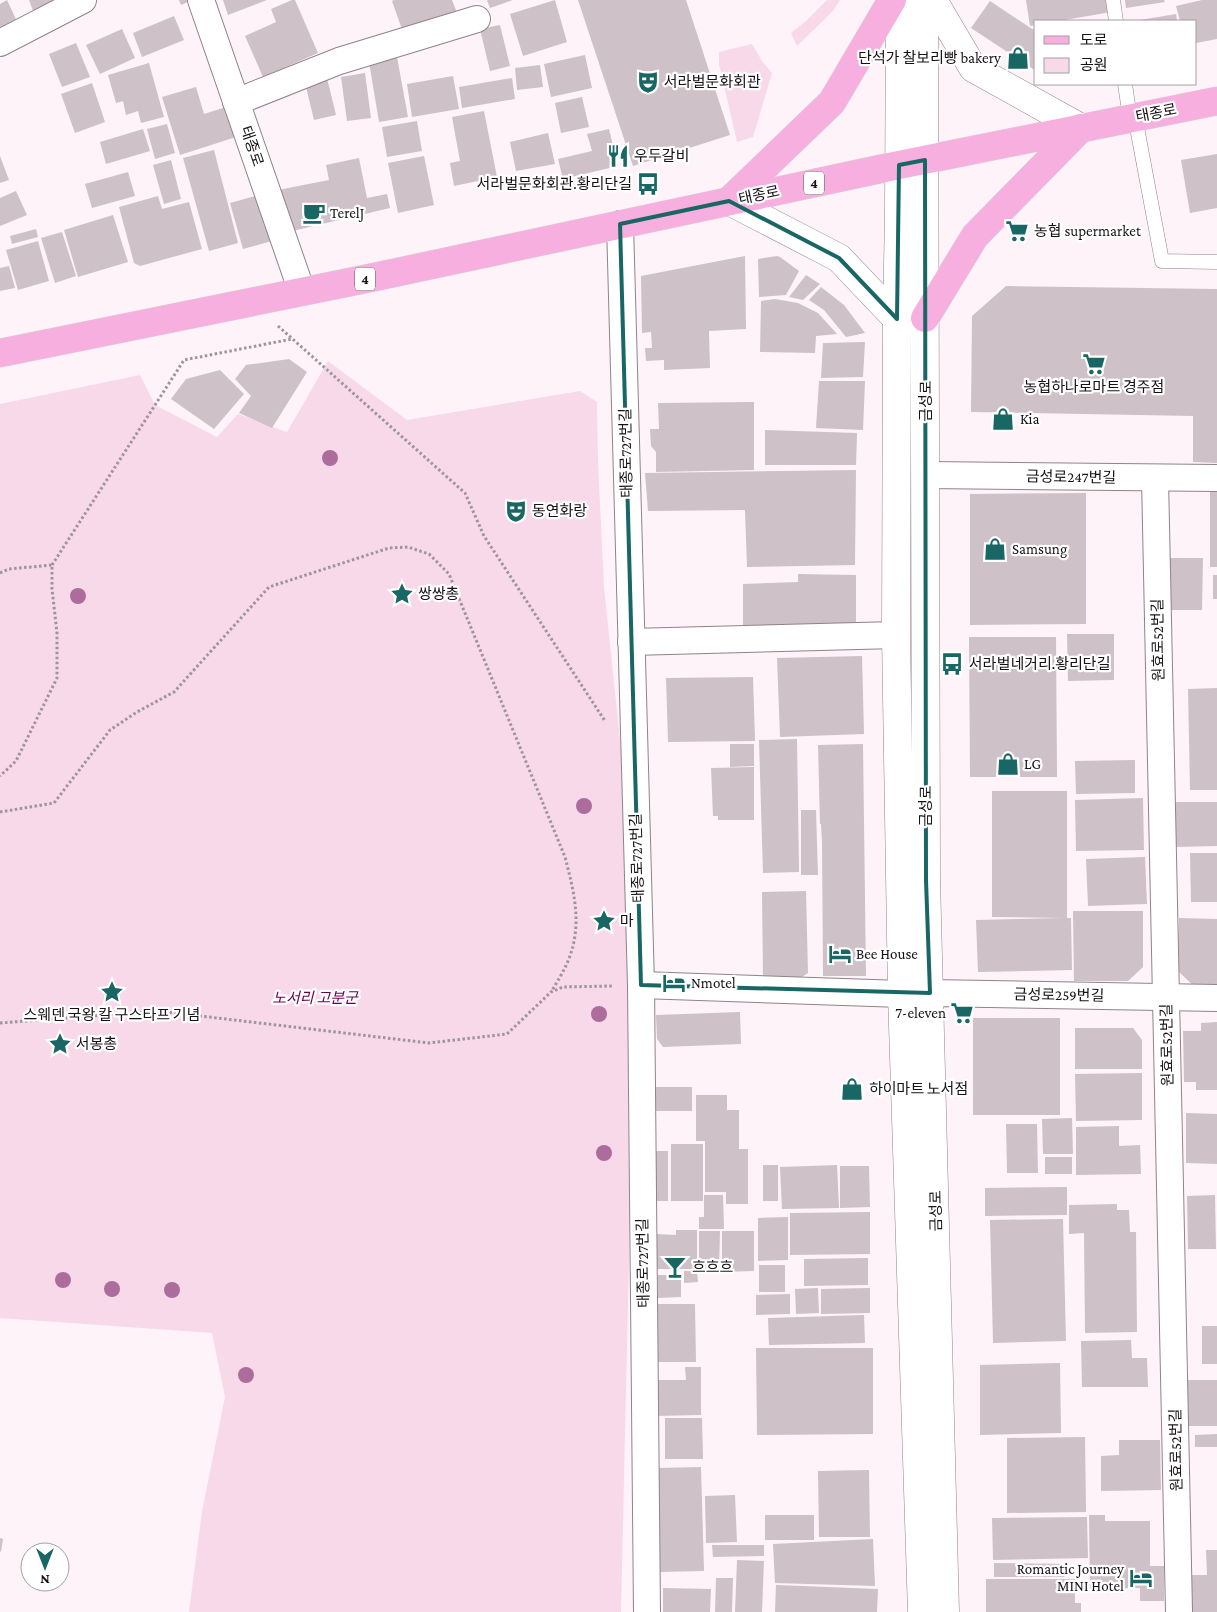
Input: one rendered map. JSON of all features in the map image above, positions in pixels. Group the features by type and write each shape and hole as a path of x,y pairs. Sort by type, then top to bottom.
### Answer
{"main road":[{"path":"729,201 832,102 892,0"},
{"name":"태종로","path":"0,353 302,292 899,165 1217,101"},
{"path":"925,318 975,236 1081,128"}],"street":[{"path":"0,43 83,0"},
{"name":"태종로","path":"201,0 302,292"},
{"name":"금성로","path":"900,0 896,635 902,994 922,1612"},
{"name":"금성로","path":"924,0 926,880 945,1612"},
{"path":"933,0 973,68 1081,128"},
{"path":"236,102 340,61 477,19"},
{"path":"729,201 838,258 897,319"},
{"name":"태종로727번길","path":"620,224 631,642 630,760 640,985 647,1612"},
{"name":"금성로247번길","path":"926,475 1217,478"},
{"name":"원효로52번길","path":"1155,478 1179,1612"},
{"path":"631,642 896,635"},
{"path":"640,985 902,994"},
{"name":"금성로259번길","path":"902,994 1217,998"}],"lane":[{"path":"1113,0 1116,20"},
{"path":"1125,85 1162,261 1217,262"}],"path":[{"path":"251,302 465,493 484,536 630,760"},
{"path":"0,776 16,761 57,678 57,633 52,589 52,565 184,360 292,339"},
{"path":"0,812 54,803 110,730 137,712 174,692 269,587 389,548 408,547 429,554 449,574 565,857 575,896 577,928 568,961 551,992 507,1034 429,1043 158,1011 0,1023"},
{"path":"0,573 9,569 52,565"},
{"path":"551,992 563,987 640,985"}],"highlighted area":[{"path":"925,160 926,880 930,993 641,985 620,224 729,201 839,258 897,319 899,165"}],"green space":[{"path":"827,0 840,0 833,11 797,46 791,33"},
{"path":"752,44 772,73 753,137 737,142 719,64 719,52"},
{"name":"노서리 고분군","path":"328,361 407,420 580,391 597,402 604,587 629,825 631,1171 621,1612 189,1612 202,1511 225,1397 212,1333 0,1318 0,404 140,375 155,405 217,437 238,414 287,432"}],"building":[{"path":"7,0 21,30 0,40 0,4"},
{"path":"29,0 73,0 35,16"},
{"path":"179,0 192,0 181,5"},
{"path":"223,0 267,0 228,15"},
{"path":"295,0 318,53 263,77 245,36 276,22 271,9"},
{"path":"452,0 457,13 403,32 392,1"},
{"path":"487,0 513,0 490,8"},
{"path":"555,0 567,42 523,56 510,14"},
{"path":"578,0 686,0 730,135 633,166"},
{"path":"1026,0 1109,0 1111,12 1065,20 1034,20 1034,25 1030,26"},
{"path":"1125,0 1164,0 1165,2 1126,8"},
{"path":"1202,0 1217,0 1217,39 1197,43 1197,20 1180,20 1176,6"},
{"path":"990,1 1034,29 1034,70 971,28"},
{"path":"1176,14 1177,20 1140,20"},
{"path":"174,16 184,40 142,57 133,33"},
{"path":"500,25 510,66 490,71 480,29"},
{"path":"122,29 135,58 100,74 86,45"},
{"path":"76,43 90,77 62,87 49,54"},
{"path":"585,55 592,88 551,97 544,64"},
{"path":"397,57 408,117 379,122 369,62"},
{"path":"149,63 164,117 141,123 138,111 126,115 123,101 116,103 108,75"},
{"path":"540,65 543,87 517,90 515,68"},
{"path":"365,73 371,118 347,121 341,77"},
{"path":"326,74 336,115 314,120 304,79"},
{"path":"453,76 459,109 412,117 407,84"},
{"path":"512,78 515,99 462,108 459,87"},
{"path":"92,83 105,122 75,133 61,94"},
{"path":"196,87 204,114 226,107 236,137 180,155 162,97"},
{"path":"582,97 589,127 561,133 555,103"},
{"path":"484,111 497,177 454,186 450,163 460,161 452,117"},
{"path":"417,121 422,151 387,157 382,127"},
{"path":"167,124 175,153 155,159 147,129"},
{"path":"143,129 150,151 106,164 100,142"},
{"path":"609,129 618,166 563,179 558,159 592,151 587,134"},
{"path":"548,133 555,164 516,171 510,142"},
{"path":"214,150 238,243 209,251 183,158"},
{"path":"1217,154 1217,208 1190,213 1181,160"},
{"path":"0,156 9,180 0,183"},
{"path":"424,156 434,205 398,213 388,163"},
{"path":"359,158 367,198 387,194 390,208 288,232 278,190 329,180 326,165"},
{"path":"171,160 181,199 164,204 153,165"},
{"path":"128,172 135,196 92,208 85,184"},
{"path":"16,191 27,215 0,226 0,198"},
{"path":"259,195 272,241 243,249 230,203"},
{"path":"158,196 162,209 189,202 202,249 140,266 134,263 119,207"},
{"path":"113,215 128,262 78,277 64,230"},
{"path":"36,229 38,237 12,244 10,236"},
{"path":"62,232 76,276 55,283 41,238"},
{"path":"38,241 49,281 18,290 6,250"},
{"path":"745,256 746,329 709,331 710,368 664,370 664,360 646,361 645,348 652,348 651,332 642,333 641,276"},
{"path":"777,256 799,271 786,295 759,297 758,259"},
{"path":"9,266 15,288 0,291 0,268"},
{"path":"806,275 820,284 803,300 789,297"},
{"name":"농협하나로마트 경주점","path":"1006,286 1217,289 1217,463 1193,462 1193,416 971,412 972,316"},
{"path":"821,287 844,305 865,333 846,337 824,310 809,300"},
{"path":"775,299 798,303 818,313 837,334 816,336 815,353 760,352 761,301"},
{"path":"865,342 863,377 821,378 823,343"},
{"path":"289,359 307,372 272,428 239,413 251,396 235,379 246,365"},
{"path":"220,370 244,394 214,429 171,399 186,379"},
{"path":"819,381 865,381 863,430 816,428"},
{"path":"754,402 754,470 656,472 656,452 651,446 650,429 659,429 658,403"},
{"path":"765,430 857,433 856,465 765,465"},
{"path":"856,470 855,565 747,567 745,510 648,511 645,473"},
{"path":"1210,491 1217,491 1217,567 1210,567"},
{"path":"1086,493 1086,624 970,625 970,494"},
{"path":"1169,558 1203,558 1202,610 1169,610"},
{"path":"798,574 856,575 856,628 743,627 743,584 798,582"},
{"path":"1213,575 1217,575 1217,599 1213,599"},
{"path":"1067,634 1114,634 1114,680 1068,681"},
{"path":"969,637 1056,637 1057,777 970,777"},
{"path":"862,656 864,734 780,737 777,658"},
{"path":"753,677 755,741 668,742 666,678"},
{"path":"1217,688 1217,790 1190,790 1188,689"},
{"path":"797,739 799,872 763,873 759,740"},
{"path":"730,744 754,744 754,766 730,767"},
{"path":"863,744 866,976 823,976 822,843 818,745"},
{"path":"1135,760 1135,793 1076,794 1075,761"},
{"path":"754,767 754,820 718,820 718,816 713,816 711,768"},
{"path":"992,791 1067,791 1067,918 1071,918 1072,970 978,972 976,920 1063,918 992,917"},
{"path":"1143,798 1144,850 1076,851 1075,800"},
{"path":"1174,802 1217,802 1217,846 1174,847"},
{"path":"801,810 816,810 818,875 801,875"},
{"path":"1190,853 1217,853 1217,902 1191,902"},
{"path":"1145,857 1147,904 1088,906 1086,859"},
{"path":"806,891 808,973 794,982 763,982 762,892"},
{"path":"1073,911 1143,911 1143,967 1128,981 1074,981"},
{"path":"1179,918 1217,919 1217,988 1195,987 1178,971"},
{"path":"740,1012 741,1044 663,1047 657,1039 656,1015"},
{"path":"973,1018 1060,1018 1060,1115 973,1115"},
{"path":"1217,1022 1217,1090 1196,1090 1196,1082 1184,1082 1183,1031 1201,1031 1201,1023"},
{"path":"1075,1028 1133,1028 1142,1040 1142,1069 1075,1069"},
{"path":"1142,1073 1142,1120 1076,1121 1075,1074"},
{"path":"648,1087 692,1087 692,1111 648,1111"},
{"path":"696,1095 727,1095 727,1110 739,1110 739,1149 748,1149 748,1204 726,1204 726,1192 705,1192 705,1141 696,1141"},
{"path":"1186,1113 1217,1114 1217,1164 1186,1163"},
{"path":"1072,1118 1073,1154 1043,1154 1042,1119"},
{"path":"1006,1124 1037,1124 1038,1173 1007,1173"},
{"path":"1119,1126 1119,1146 1140,1145 1141,1174 1076,1175 1076,1127"},
{"path":"671,1144 703,1144 703,1201 671,1201"},
{"path":"656,1151 668,1151 668,1201 656,1201"},
{"path":"1045,1157 1072,1157 1072,1174 1045,1174"},
{"path":"763,1165 778,1165 778,1201 763,1201"},
{"path":"837,1165 839,1208 782,1209 780,1167"},
{"path":"840,1166 869,1166 870,1207 840,1208"},
{"path":"1067,1187 1067,1215 985,1216 985,1188"},
{"path":"704,1195 723,1195 724,1229 699,1229 699,1217 704,1217"},
{"path":"1215,1195 1216,1249 1188,1249 1187,1196"},
{"path":"1117,1204 1117,1210 1129,1210 1130,1232 1136,1232 1137,1332 1085,1333 1084,1233 1069,1234 1069,1205"},
{"path":"870,1212 870,1254 790,1255 790,1213"},
{"path":"788,1217 788,1260 758,1261 758,1218"},
{"path":"1063,1219 1066,1341 993,1343 990,1220"},
{"path":"676,1230 697,1230 697,1269 657,1269 657,1234 676,1235"},
{"path":"699,1231 720,1231 719,1272 699,1272"},
{"path":"722,1231 754,1231 754,1271 722,1272"},
{"path":"868,1258 868,1285 804,1286 804,1259"},
{"path":"759,1265 785,1265 785,1292 759,1292"},
{"path":"684,1271 697,1271 698,1282 684,1283"},
{"path":"658,1275 681,1275 681,1297 658,1298"},
{"path":"818,1288 819,1313 796,1314 795,1289"},
{"path":"870,1288 870,1313 821,1314 821,1289"},
{"path":"790,1294 790,1314 756,1315 756,1295"},
{"path":"651,1304 695,1304 696,1362 651,1362"},
{"path":"864,1315 865,1343 769,1345 768,1318"},
{"path":"1202,1326 1217,1326 1217,1364 1202,1364"},
{"path":"1131,1340 1132,1358 1147,1358 1148,1387 1082,1387 1081,1341"},
{"path":"756,1348 873,1348 873,1434 757,1435"},
{"path":"1060,1363 1061,1433 980,1435 980,1365"},
{"path":"685,1367 701,1367 701,1415 655,1416 655,1380 686,1380"},
{"path":"1188,1380 1217,1380 1217,1426 1188,1426"},
{"path":"665,1418 702,1418 703,1459 665,1459"},
{"path":"1217,1434 1217,1447 1195,1447 1195,1435"},
{"path":"1085,1437 1086,1512 1007,1513 1007,1438"},
{"path":"1119,1440 1160,1440 1161,1490 1101,1491 1101,1456 1119,1455"},
{"path":"701,1467 704,1571 659,1572 656,1468"},
{"path":"869,1470 870,1537 819,1537 818,1471"},
{"path":"735,1495 737,1542 706,1543 705,1496"},
{"path":"765,1515 814,1515 814,1540 765,1540"},
{"path":"1089,1515 1105,1515 1105,1521 1150,1521 1150,1566 1164,1566 1164,1601 1140,1601 1140,1588 1090,1589"},
{"path":"1087,1517 1088,1558 993,1560 992,1518"},
{"path":"0,1538 3,1539 1,1552 0,1551"},
{"path":"873,1539 875,1586 775,1583 773,1544"},
{"path":"712,1545 764,1545 764,1556 713,1557"},
{"path":"1206,1550 1217,1550 1217,1612 1192,1612 1191,1575 1207,1575"},
{"path":"737,1560 764,1561 762,1612 735,1612"},
{"path":"994,1563 1068,1564 1068,1572 1064,1577 994,1577"},
{"path":"716,1578 733,1578 732,1612 715,1612"},
{"path":"986,1579 1075,1579 1075,1603 1081,1603 1081,1612 986,1612"},
{"path":"776,1585 878,1589 877,1612 775,1612"},
{"path":"663,1588 711,1589 710,1612 663,1612"}],"place":[{"name":"단석가 찰보리빵 bakery","path":"1018,58"},
{"name":"서라벌문화회관","path":"648,82"},
{"name":"우두갈비","path":"618,156"},
{"name":"서라벌문화회관.황리단길","path":"648,184"},
{"name":"TerelJ","path":"314,213"},
{"name":"농협 supermarket","path":"1017,231"},
{"name":"농협하나로마트 경주점","path":"1094,364"},
{"name":"Kia","path":"1003,419"},
{"name":"동연화랑","path":"516,511"},
{"name":"Samsung","path":"995,549"},
{"name":"쌍쌍총","path":"402,594"},
{"name":"서라벌네거리.황리단길","path":"952,664"},
{"name":"LG","path":"1008,764"},
{"name":"마","path":"604,921"},
{"name":"Bee House","path":"840,954"},
{"name":"Nmotel","path":"674,983"},
{"name":"스웨덴 국왕 칼 구스타프 기념","path":"112,992"},
{"name":"7-eleven","path":"962,1013"},
{"name":"서봉총","path":"60,1044"},
{"name":"하이마트 노서점","path":"852,1089"},
{"name":"흐흐흐","path":"675,1267"},
{"name":"Romantic Journey MINI Hotel","path":"1141,1578"}]}
